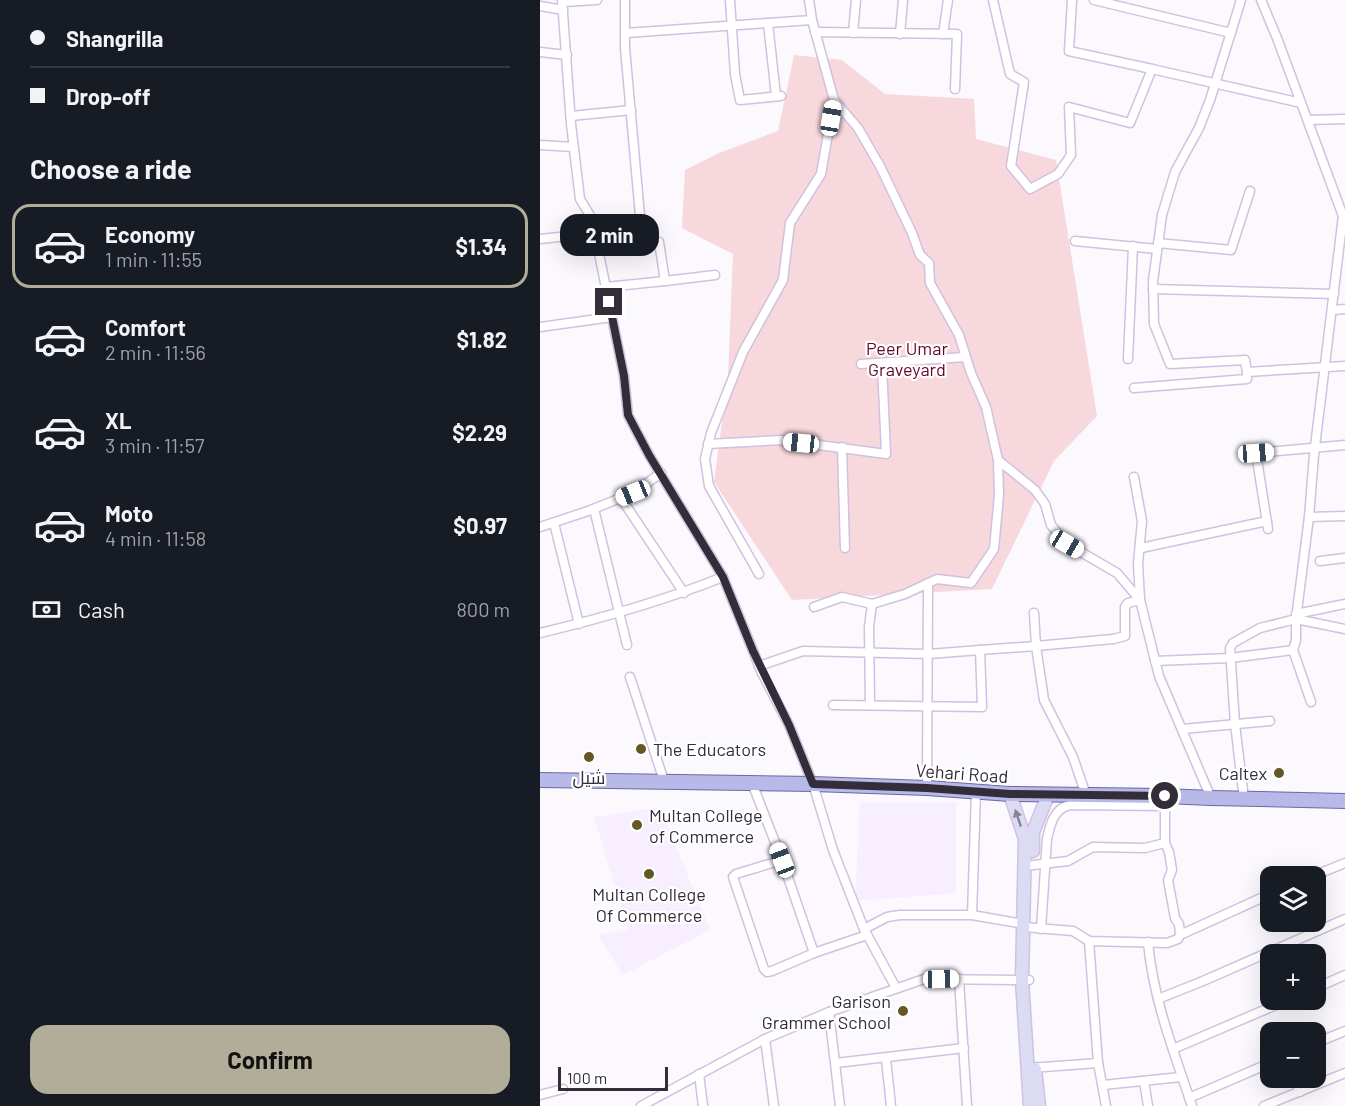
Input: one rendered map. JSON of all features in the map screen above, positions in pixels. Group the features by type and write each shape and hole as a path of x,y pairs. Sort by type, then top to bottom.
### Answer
{"main road":[{"name":"Vehari Road","path":"540,780 813,784 1010,794 1086,795 1165,801 1211,798 1345,801"},
{"path":"1010,794 1025,839 1028,866 1030,927 1025,980 1030,1106"},
{"path":"1028,866 1034,832 1048,795"},
{"path":"1030,1068 1039,1106"}],"street":[{"path":"540,6 597,0"},
{"path":"625,0 625,48 642,238"},
{"path":"730,0 740,100 778,96 768,23"},
{"path":"809,0 812,20 834,100 858,128 880,166 920,255 929,263 930,283 959,335 965,357 986,407 998,460 999,495 994,549 971,583 937,579 905,594 873,604 842,597 814,607"},
{"path":"853,33 856,0"},
{"path":"900,34 903,0"},
{"path":"943,34 948,0"},
{"path":"993,0 1010,74 1024,82 1011,166 1030,189 1058,174 1071,155 1069,107 1130,123 1152,69"},
{"path":"1072,0 1070,51 1216,82 1301,104"},
{"path":"1094,0 1231,33"},
{"path":"1134,388 1247,379 1245,360 1170,364 1154,324 1153,289 1162,214 1175,172 1199,128 1216,82 1241,0"},
{"path":"1261,0 1344,216 1310,517 1296,617 1296,640 1293,650 1311,702"},
{"path":"563,4 573,147 580,199 594,222 624,376 628,415 723,577 759,666 789,725 813,784 833,850 866,932 896,988"},
{"path":"626,33 812,20"},
{"path":"815,32 957,34 955,89"},
{"path":"540,52 567,56"},
{"path":"759,574 709,486 705,459 711,433 743,352 783,280 790,222 821,174 834,100"},
{"path":"571,116 631,110"},
{"path":"1308,120 1345,119"},
{"path":"540,145 573,147"},
{"path":"1075,241 1231,250 1250,191"},
{"path":"540,239 595,233"},
{"path":"659,242 665,281"},
{"path":"1128,359 1133,246"},
{"path":"606,287 715,275"},
{"path":"1153,289 1334,294"},
{"path":"1333,310 1345,309"},
{"path":"540,327 612,317"},
{"path":"861,364 965,357"},
{"path":"708,444 781,441 886,454 882,364"},
{"path":"1247,372 1345,366"},
{"path":"1141,548 1268,525 1256,453 1345,445"},
{"path":"842,447 845,548"},
{"path":"998,460 1035,490 1045,504 1051,525 1067,544 1117,573 1140,600"},
{"path":"540,527 633,493 661,473"},
{"path":"1134,477 1142,521 1138,563 1140,600 1159,676 1211,798"},
{"path":"621,498 684,593"},
{"path":"594,509 627,645"},
{"path":"1310,517 1345,516"},
{"path":"554,523 579,624"},
{"path":"1320,561 1345,558"},
{"path":"540,633 620,614 684,593 723,577"},
{"path":"927,788 928,584"},
{"path":"759,666 803,651 928,654 1120,638 1125,636 1126,631 1125,607 1128,603 1140,600"},
{"path":"870,705 869,627 873,604"},
{"path":"1244,799 1235,724 1230,648 1233,643 1268,625 1345,604"},
{"path":"1034,613 1044,700 1073,757 1086,795"},
{"path":"1296,617 1345,629"},
{"path":"833,705 982,707 980,650"},
{"path":"1155,661 1230,658 1293,650"},
{"path":"630,677 664,781"},
{"path":"1182,729 1270,721"},
{"path":"752,783 782,860 814,953"},
{"path":"972,915 975,792"},
{"path":"1030,927 1046,864 1050,826 1063,806 1165,801 1165,843 1172,870 1168,880 1180,935"},
{"path":"1028,866 1068,861 1093,847 1145,848 1165,843"},
{"path":"782,860 736,874 733,877 767,972 866,932 886,917 972,915 1030,927 1073,931 1089,941 1167,943 1260,899"},
{"path":"1326,871 1345,863"},
{"path":"1158,999 1345,919"},
{"path":"1089,941 1098,1063 1106,1106"},
{"path":"1148,942 1151,973 1181,1077 1191,1102 1260,1068"},
{"path":"1326,984 1345,975"},
{"path":"645,1105 765,1038 896,988 924,979 1025,980"},
{"path":"959,979 967,1106"},
{"path":"1173,1049 1264,1010"},
{"path":"829,1012 840,1106"},
{"path":"1326,1039 1345,1031"},
{"path":"765,1038 774,1106"},
{"path":"836,1063 886,1059 964,1048"},
{"path":"886,1059 891,1106"},
{"path":"1030,1068 1098,1063"},
{"path":"1264,1106 1345,1072"},
{"path":"699,1074 703,1106"},
{"path":"1103,1085 1181,1077"},
{"path":"1144,1081 1148,1106"},
{"path":"1298,1088 1300,1092"},
{"path":"540,1095 563,1089"}],"shaded area":[{"path":"860,802 956,802 956,893 855,901"},
{"name":"Multan College Of Commerce","path":"660,807 710,930 623,975 598,935 628,930 594,817"}],"green space":[{"name":"Peer Umar Graveyard","path":"794,55 842,60 885,94 974,99 976,139 1056,160 1097,416 1054,461 992,589 792,600 714,482 728,377 733,254 682,228 685,170 717,154 778,131"}],"place":[{"name":"The Educators","path":"641,749"},
{"name":"شیل","path":"589,757"},
{"name":"Caltex","path":"1279,773"},
{"name":"Multan College of Commerce","path":"637,825"},
{"name":"Multan College Of Commerce","path":"649,874"},
{"name":"Garison Grammer School","path":"903,1011"}],"route":[{"path":"609,302 624,376 628,415 649,455 723,577 762,673 789,725 813,784 1010,794 1165,796"}]}
